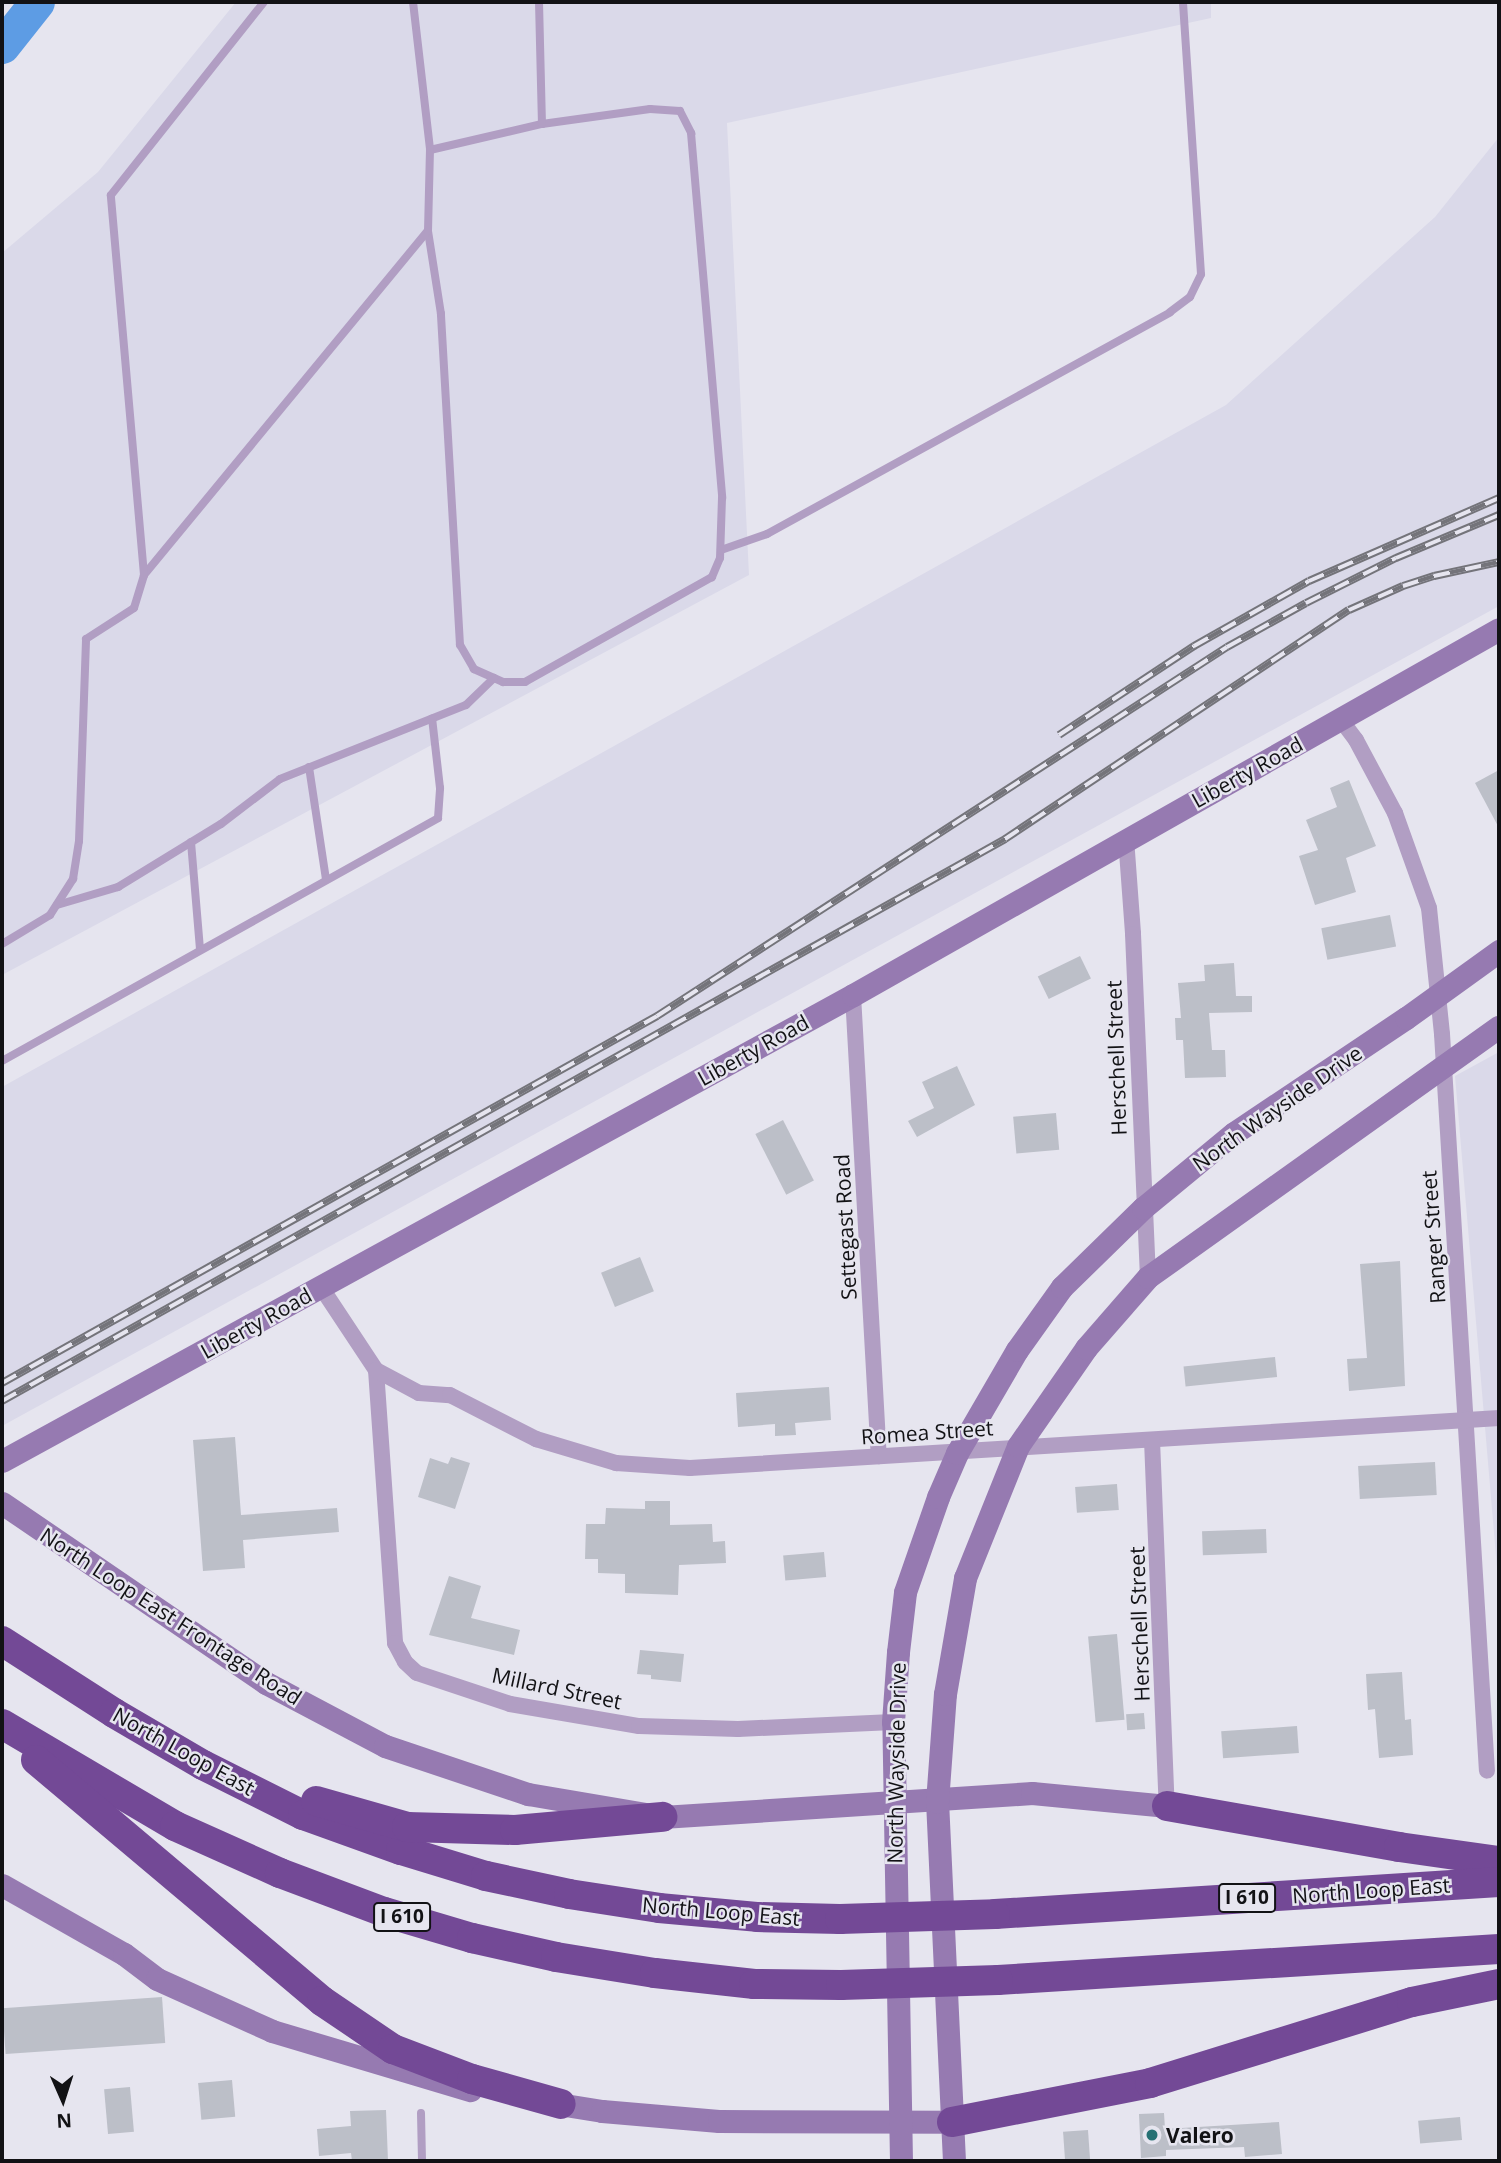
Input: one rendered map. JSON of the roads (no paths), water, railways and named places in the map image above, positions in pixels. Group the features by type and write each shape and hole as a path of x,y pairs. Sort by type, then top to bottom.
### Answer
{"highway":[{"name":"North Loop East","path":"2,1641 114,1713 203,1765 303,1815 401,1850 486,1875 569,1894 659,1908 757,1917 841,1919 995,1914 1499,1882"},
{"path":"2,1727 97,1814 322,2001 393,2049 472,2079 561,2104"},
{"name":"I 610","path":"2,1727 175,1826 280,1873 384,1912 472,1938 556,1957 642,1971 754,1984 841,1985 998,1980 1499,1949"},
{"path":"203,1765 407,1827 515,1829 662,1817"},
{"path":"1167,1806 1399,1847 1499,1861"},
{"path":"952,2122 1150,2082 1412,2002 1499,1984"}],"main road":[{"name":"Liberty Road","path":"2,1461 853,995 1499,629"},
{"name":"North Wayside Drive","path":"901,2161 893,1722 905,1592 938,1497 957,1453 1017,1350 1062,1287 1143,1208 1234,1133 1499,951"},
{"name":"North Wayside Drive","path":"954,2161 937,1802 945,1693 964,1578 1018,1446 1086,1348 1148,1277 1499,1027"},
{"name":"North Loop East Frontage Road","path":"2,1503 266,1683 385,1746 528,1794 662,1817 1032,1794 1167,1806"},
{"path":"2,1885 124,1954 157,1979 272,2031 438,2083 602,2111 719,2121 952,2122"}],"street":[{"name":"Ranger Street","path":"1341,720 1356,740 1395,813 1429,908 1443,1066 1479,1658 1491,1678 1487,1771"},
{"name":"Herschell Street","path":"1126,838 1133,934 1148,1277"},
{"name":"Settegast Road","path":"853,995 879,1456"},
{"name":"Millard Street","path":"321,1287 376,1370 395,1643 405,1662 417,1673 510,1704 639,1726 738,1730 893,1722"},
{"name":"Romea Street","path":"376,1370 419,1392 450,1395 536,1439 616,1463 690,1468 1499,1418"},
{"name":"Herschell Street","path":"1152,1440 1167,1806"}],"lane":[{"path":"2,944 50,915 73,879 79,841 86,639 134,608 144,575 111,195 264,2"},
{"path":"413,2 430,150 428,231 441,314 460,645 474,668 503,682 525,682 712,577 721,550 722,498 691,133 680,111 650,108 542,124 430,150"},
{"path":"539,2 542,124"},
{"path":"721,550 767,534 1158,319 1190,297 1201,274 1183,2"},
{"path":"144,575 428,231"},
{"path":"57,905 118,887 221,824 280,779 466,705 494,678"},
{"path":"2,1062 438,818 440,788 432,718"},
{"path":"309,767 326,879"},
{"path":"191,842 200,950"},
{"path":"421,2113 422,2161"}],"waterway":[{"path":"2,46 37,2"}],"railway":[{"path":"1059,735 1194,646 1309,581 1499,498"},
{"path":"2,1383 657,1016 1227,647 1306,603 1396,558 1499,515"},
{"path":"2,1401 1005,839 1349,610 1403,586 1434,576 1499,562"}],"place":[{"name":"Valero","path":"1152,2135"}]}
